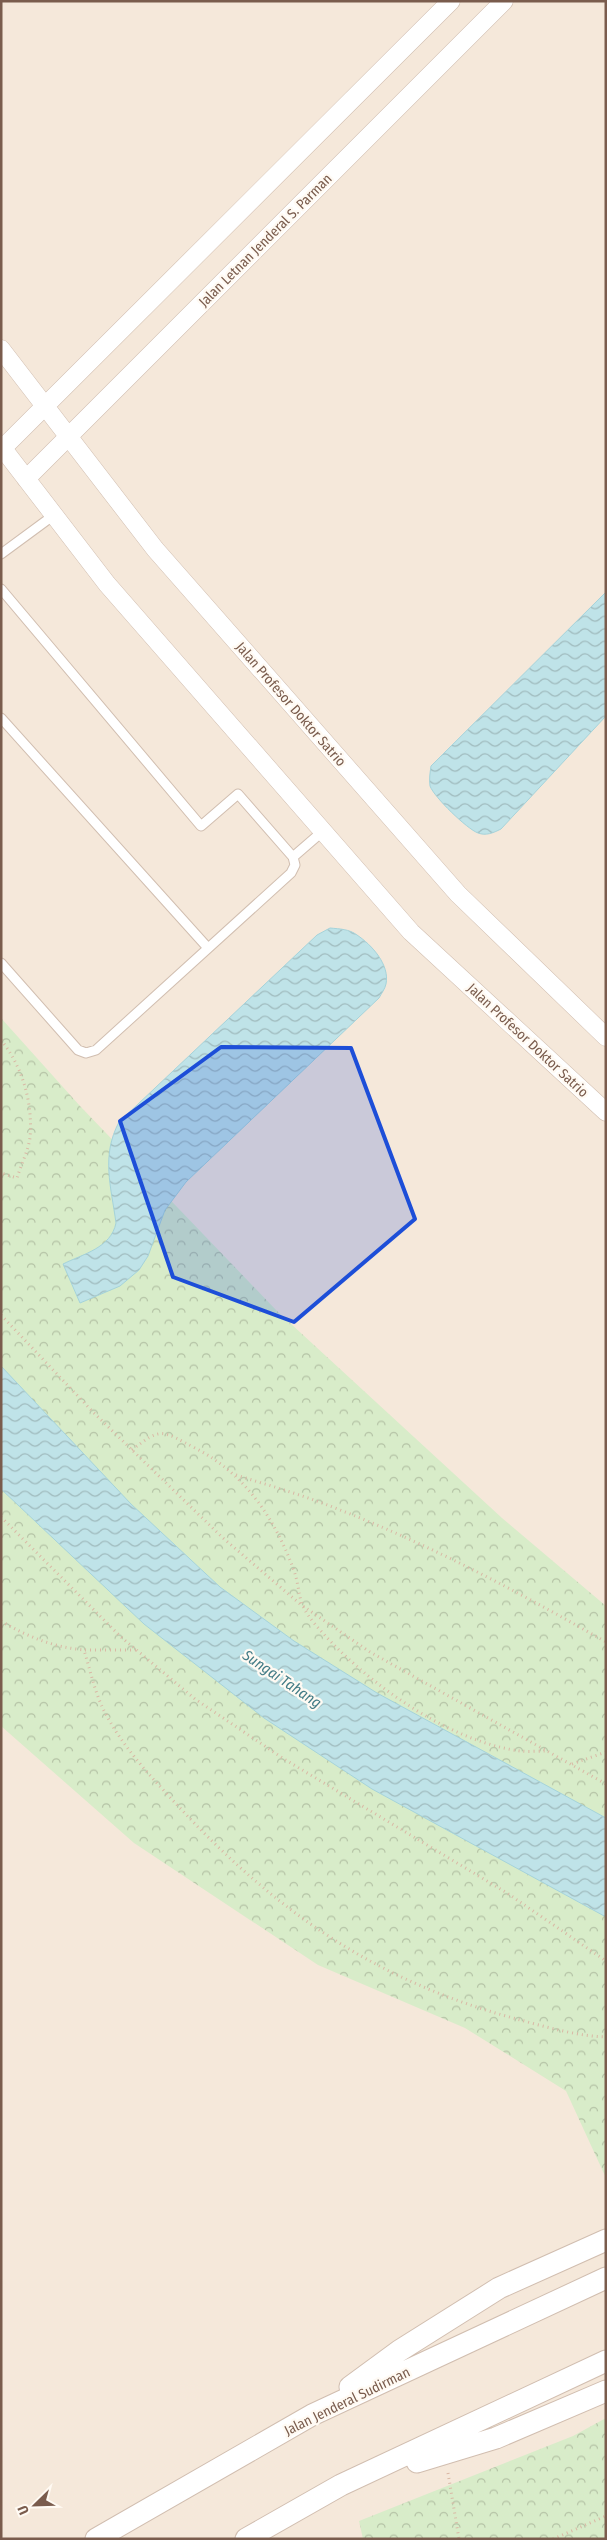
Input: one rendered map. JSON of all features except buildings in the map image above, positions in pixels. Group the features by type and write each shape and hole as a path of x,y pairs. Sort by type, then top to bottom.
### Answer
{"street":[{"path":"2,447 451,1"},
{"name":"Jalan Letnan Jenderal S. Parman","path":"26,479 504,1"},
{"name":"Jalan Profesor Doktor Satrio","path":"1,349 154,549 458,894 606,1037"},
{"name":"Jalan Profesor Doktor Satrio","path":"2,447 107,584 411,932 606,1112"},
{"path":"312,2415 399,2351 499,2288 606,2240"},
{"name":"Jalan Jenderal Sudirman","path":"96,2539 312,2415 606,2278"},
{"path":"246,2539 342,2486 606,2361"},
{"path":"342,2486 496,2438 606,2391"}],"lane":[{"path":"1,554 54,515"},
{"path":"1,589 201,826 238,794 293,857 295,865 291,873 96,1050 86,1053 78,1050 1,963"},
{"path":"1,718 208,948"},
{"path":"293,857 323,831"}],"path":[{"path":"1,1040 22,1078 31,1106 30,1140 17,1178 1,1173"},
{"path":"1,1315 93,1412 223,1538 300,1604 370,1652 606,1784"},
{"path":"132,1450 153,1434 166,1433 203,1452 234,1474 258,1500 280,1537 294,1570 300,1604 335,1648 387,1692 456,1731 520,1751 547,1751"},
{"path":"234,1474 340,1510 429,1548 510,1588 606,1642"},
{"path":"1,1517 137,1650 195,1699 284,1760 507,1893 606,1961"},
{"path":"1,1621 40,1641 61,1648 137,1650"},
{"path":"84,1650 107,1717 124,1743 201,1831 289,1910 377,1967 429,1991 486,2010 547,2027 606,2037"},
{"path":"571,1764 606,1752"},
{"path":"446,2453 459,2539"},
{"path":"553,2539 606,2516"}],"highlighted area":[{"path":"221,1047 351,1048 415,1219 294,1322 173,1277 120,1121"}],"shaded area":[{"path":"1,1 606,1 606,2539 1,2539"}],"green space":[{"path":"1,1018 80,1106 277,1311 502,1518 606,1606 606,2178 566,2091 465,2028 318,1965 134,1843 1,1726"},
{"path":"606,2418 606,2539 363,2539 359,2521 573,2436"}],"water":[{"path":"606,592 606,716 501,829 487,834 478,833 466,826 451,812 433,791 430,786 431,766"},
{"path":"330,928 354,933 363,939 379,956 387,977 379,998 186,1182 165,1210 148,1256 139,1270 120,1286 80,1303 63,1264 95,1249 108,1239 113,1232 116,1223 110,1184 109,1159 113,1135 119,1122 317,935"},
{"name":"Sungai Tahang","path":"1,1366 131,1504 220,1587 294,1641 377,1693 606,1818 606,1917 372,1789 264,1718 144,1624 1,1489"}]}
